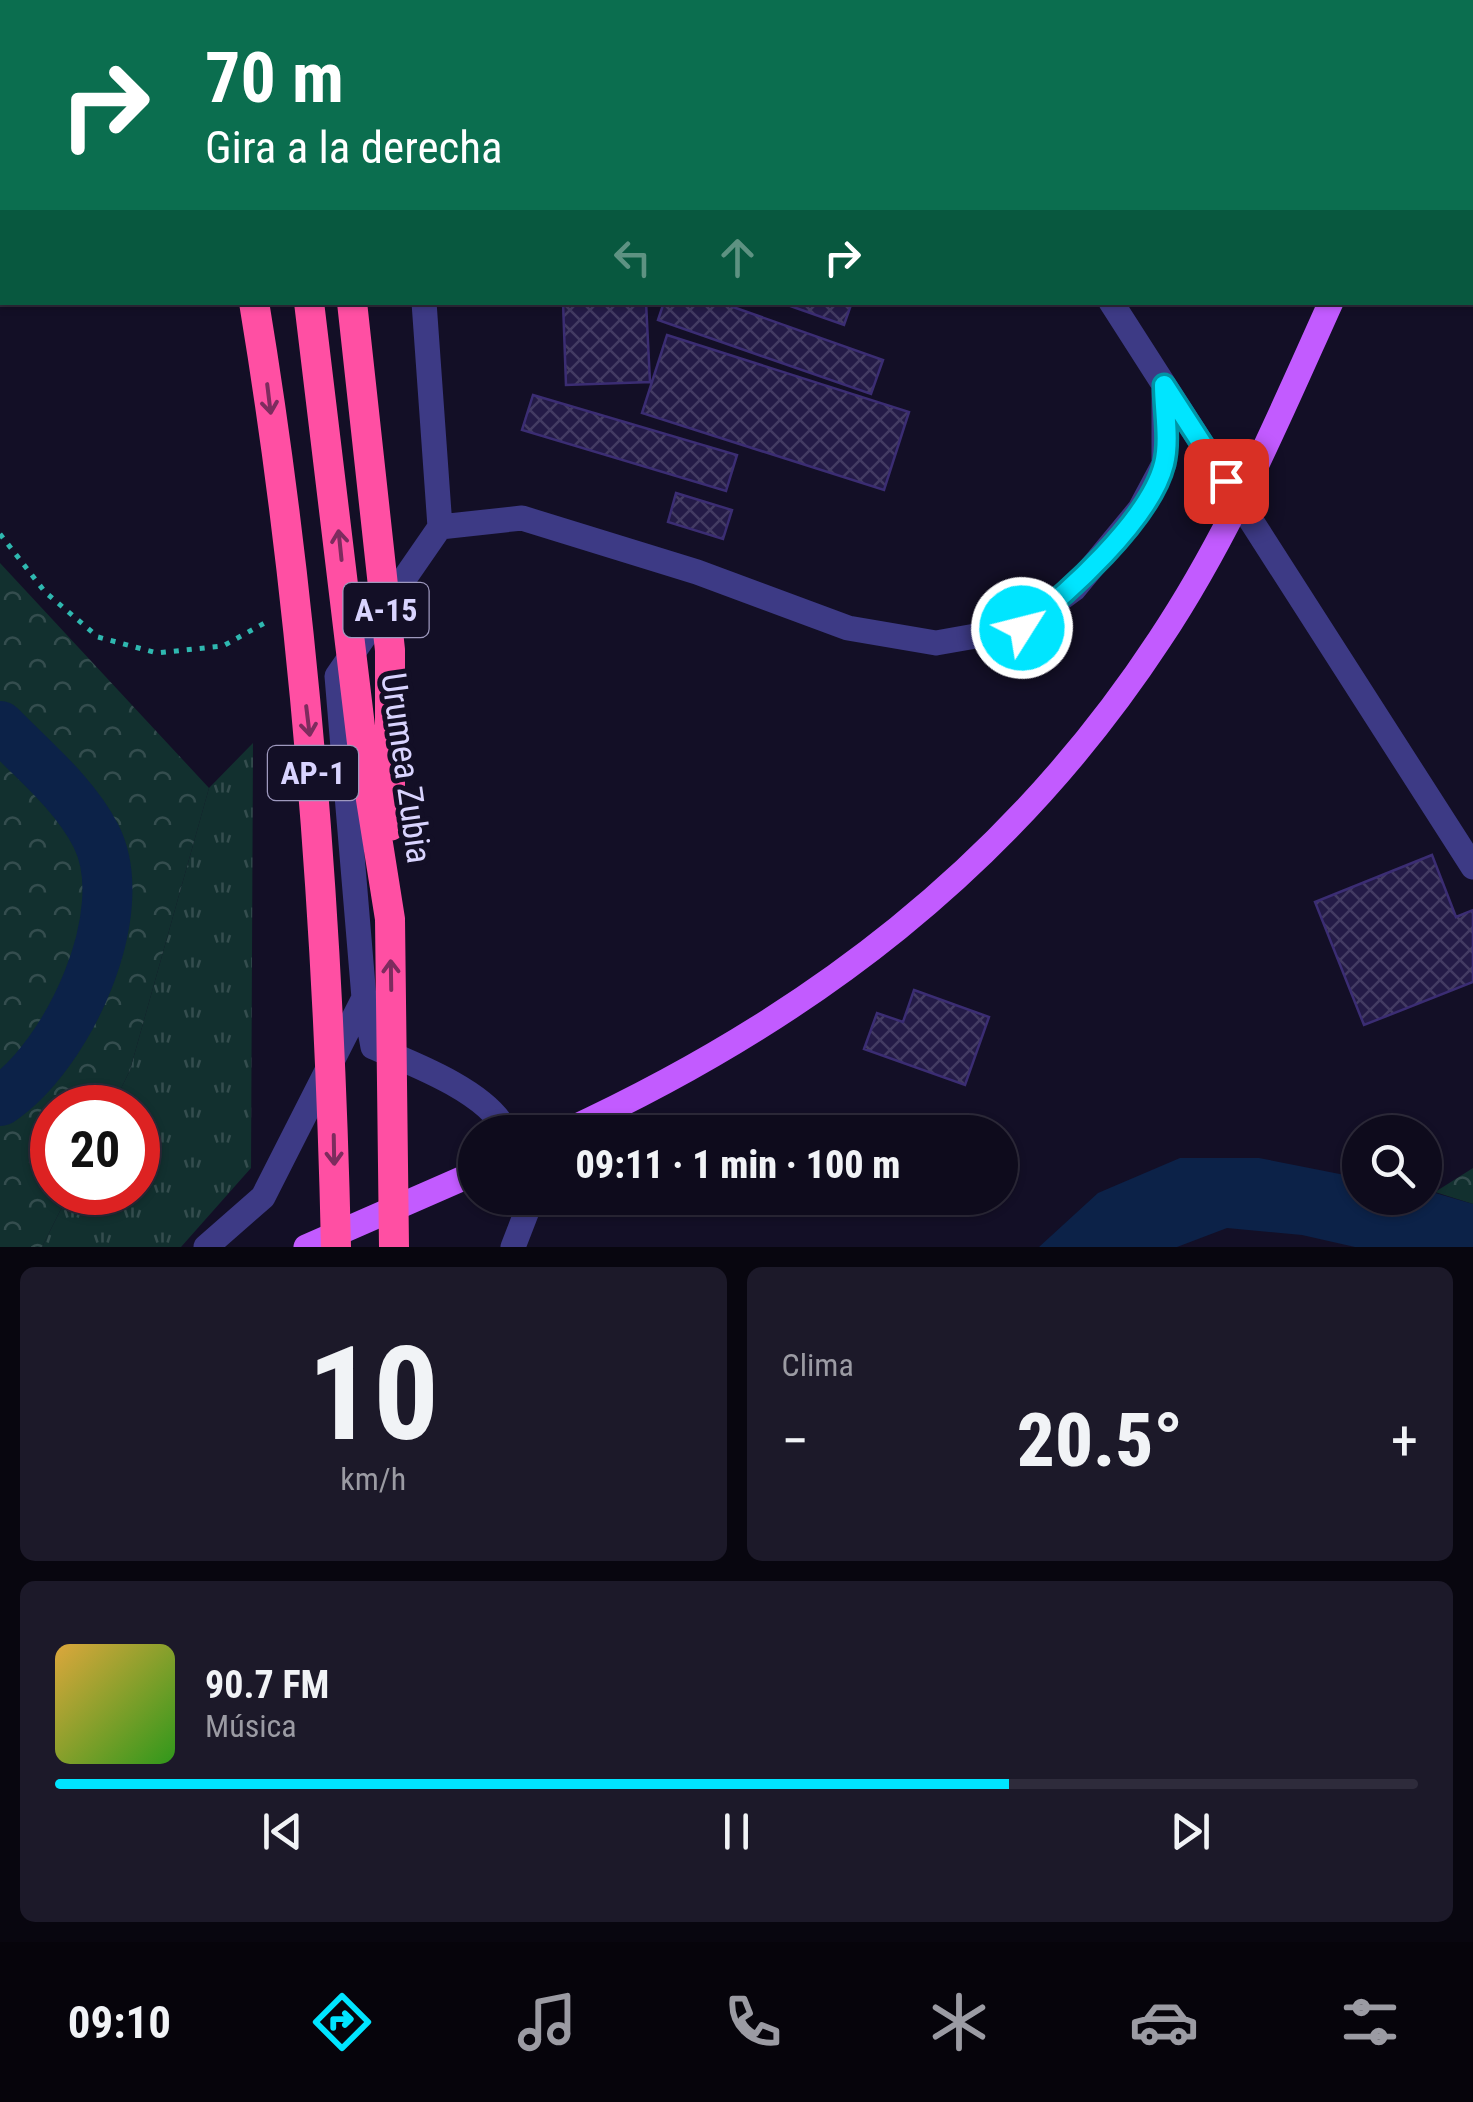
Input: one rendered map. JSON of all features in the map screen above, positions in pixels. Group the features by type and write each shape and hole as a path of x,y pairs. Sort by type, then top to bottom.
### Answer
{"highway":[{"name":"AP-1","path":"254,305 311,750 332,1028 336,1247"},
{"name":"Urumea Zubia","path":"309,305 362,743 390,918 394,1247"},
{"name":"A-15","path":"352,305 390,650 390,918"}],"main road":[{"path":"601,1115 752,1035 860,963 950,888 1039,799 1110,712 1202,568 1258,464 1330,305"},
{"path":"306,1247 458,1180"}],"lane":[{"path":"424,305 440,527 337,676 364,998 373,1047 429,1070 498,1115"},
{"path":"1112,305 1473,867"},
{"path":"440,527 522,518 696,572 848,628 936,643 1022,628 1074,589 1140,509 1164,464 1164,385"},
{"path":"206,1247 263,1197 364,998"},
{"path":"512,1247 525,1215"}],"path":[{"path":"0,534 45,592 98,637 157,653 174,652 223,646 273,619"}],"green space":[{"path":"0,563 209,788 130,1070 123,1085 30,1085 30,1215 58,1215 42,1247 0,1247"},
{"path":"253,743 251,1168 181,1247 42,1247 58,1215 160,1215 160,1085 123,1085 209,788"},
{"path":"1473,1168 1473,1204 1442,1194 1442,1188"}],"water":[{"path":"1180,1158 1259,1158 1342,1174 1342,1215 1442,1215 1442,1195 1473,1204 1473,1247 1355,1247 1302,1235 1227,1228 1177,1247 1039,1247 1098,1193"}],"building":[{"path":"563,305 646,305 650,382 566,385"},
{"path":"663,305 727,305 883,360 871,394 658,320"},
{"path":"787,305 851,305 844,325"},
{"path":"667,335 909,412 884,490 642,413"},
{"path":"533,395 737,455 726,491 522,430"},
{"path":"676,493 732,510 723,539 668,522"},
{"path":"1432,855 1456,917 1473,910 1473,982 1364,1025 1315,902"},
{"path":"914,990 989,1017 965,1085 864,1049 877,1013 903,1022"}],"waterway":[{"path":"0,726 87,820 106,868 107,904 88,981 70,1018 49,1052 0,1101"}],"route":[{"path":"1022,628 1074,589 1140,509 1164,464 1164,385 1226,481"}]}
